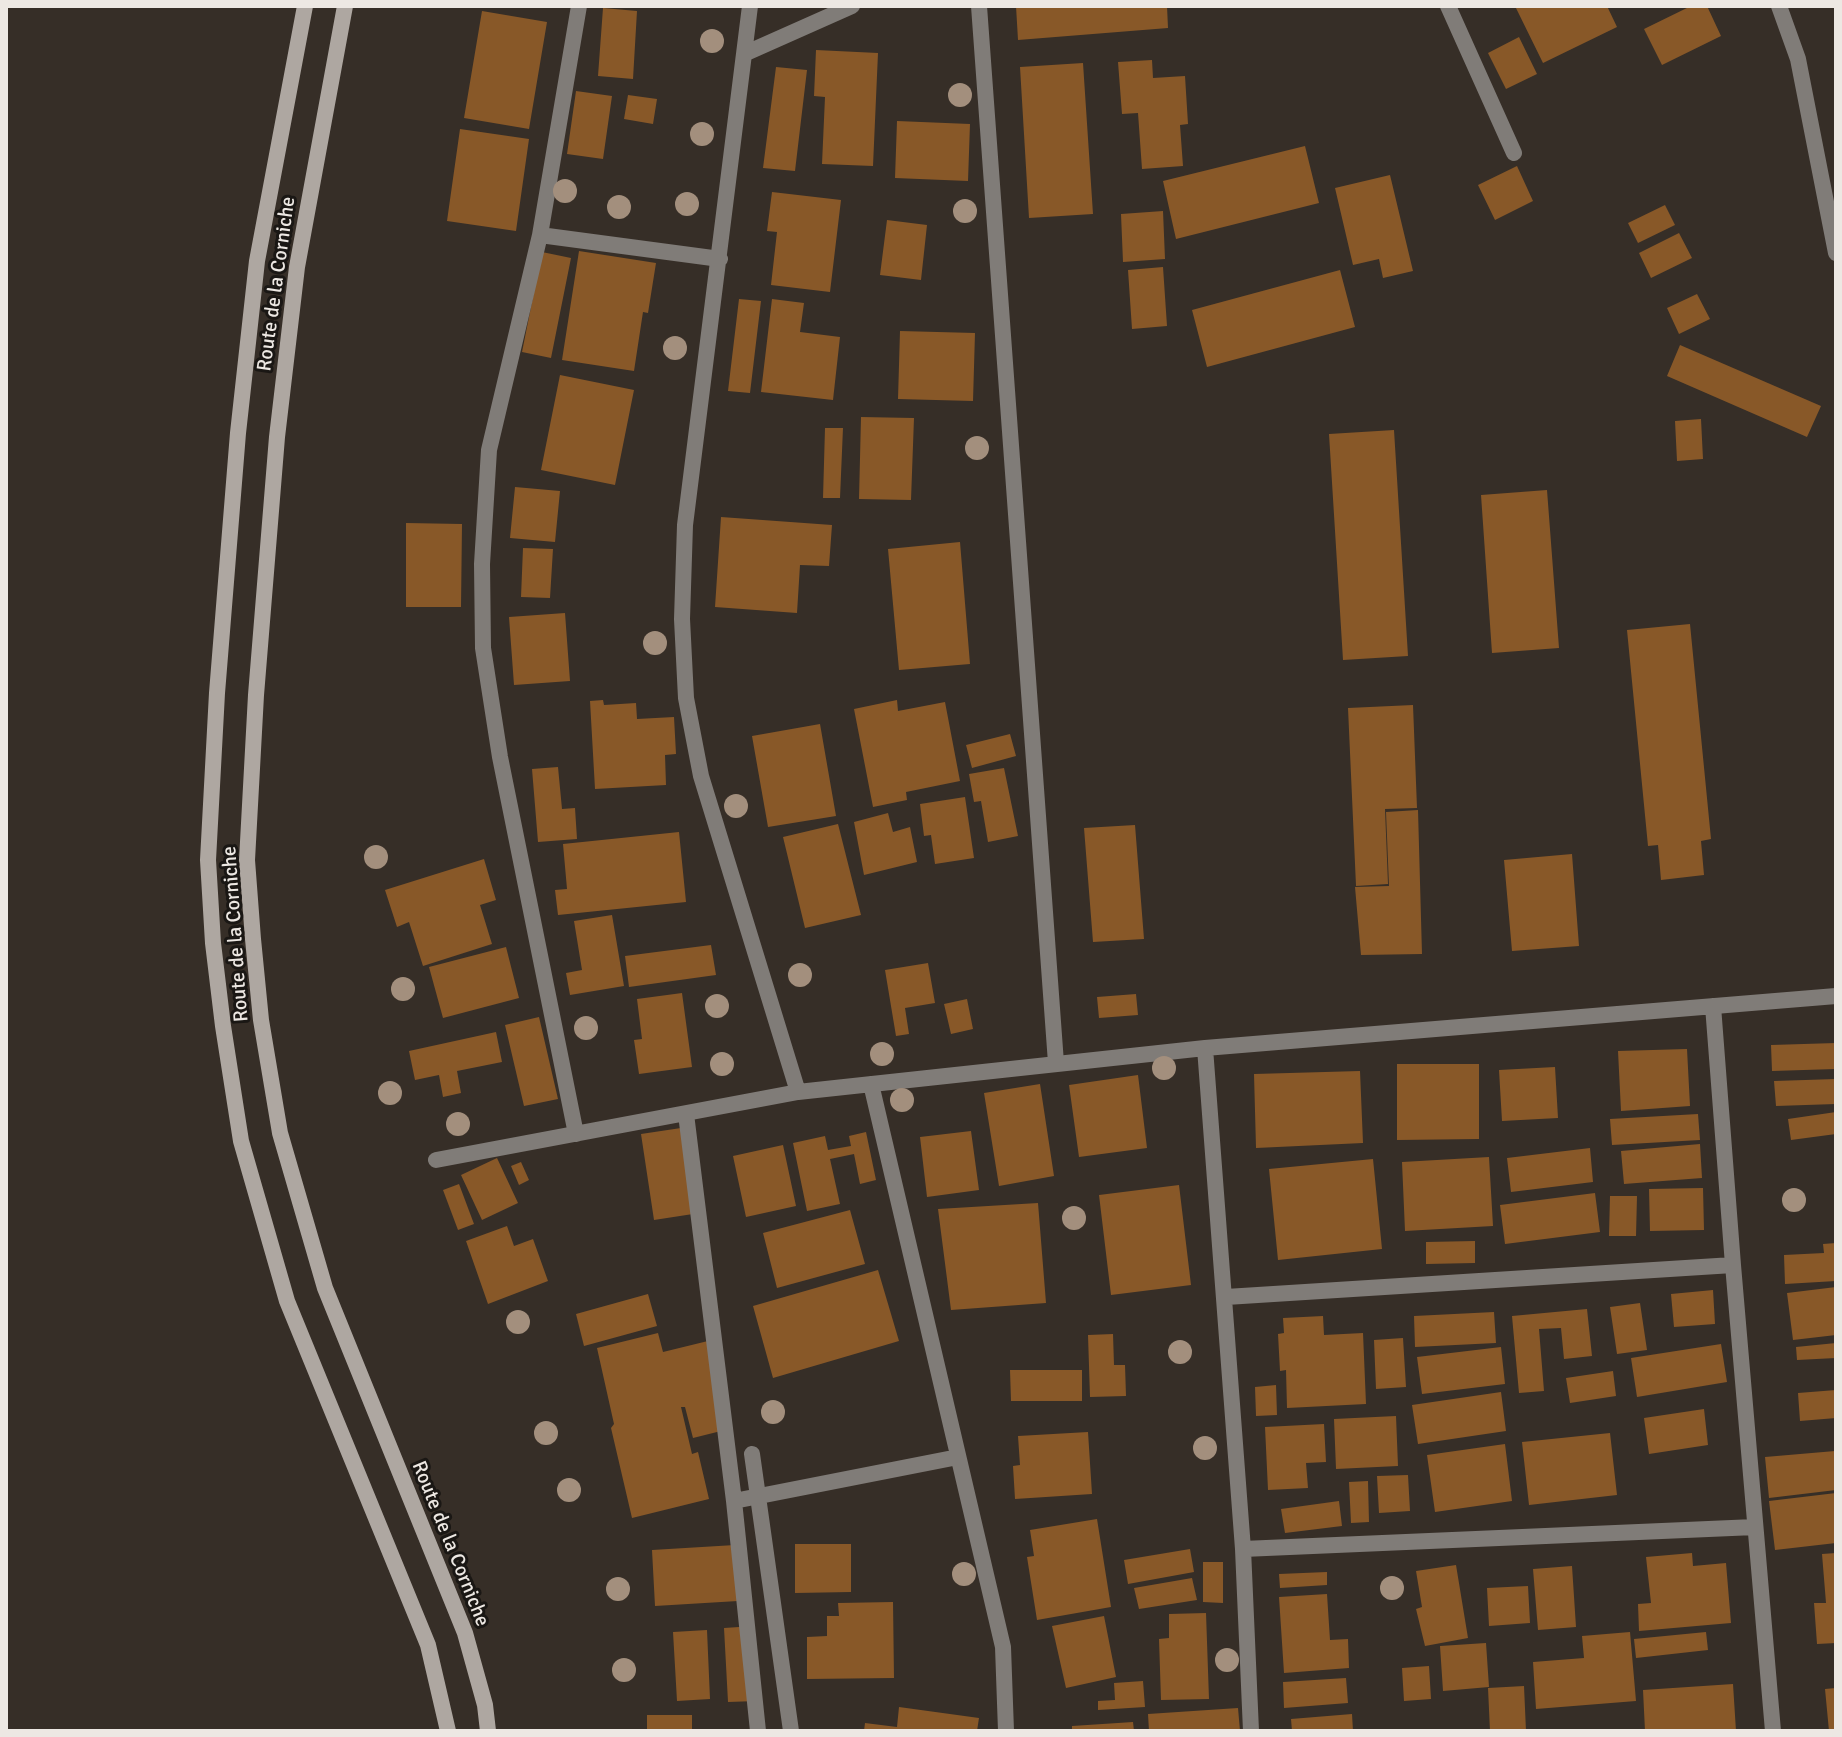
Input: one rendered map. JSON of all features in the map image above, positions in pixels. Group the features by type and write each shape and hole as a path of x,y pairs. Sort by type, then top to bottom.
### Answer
{"main road":[{"name":"Route de la Corniche","path":"305,6 257,261 238,433 217,693 208,860 213,943 241,1141 287,1301 428,1645 448,1731"},
{"name":"Route de la Corniche","path":"345,6 297,267 277,437 257,680 247,860 253,939 261,1020 280,1133 325,1288 465,1633 485,1705 488,1731"}],"street":[{"path":"576,1134 500,757 483,648 482,564 489,450 540,235 579,6"},
{"path":"750,6 685,525 682,619 686,698 701,776 798,1092"},
{"path":"744,54 852,6"},
{"path":"979,6 1056,1063"},
{"path":"1448,6 1514,153"},
{"path":"1779,6 1798,59 1836,253"},
{"path":"540,235 720,259"},
{"path":"436,1160 798,1092 1205,1048 1836,996"},
{"path":"1713,1006 1773,1731"},
{"path":"1205,1048 1243,1549 1251,1731"},
{"path":"871,1084 1003,1647 1006,1731"},
{"path":"686,1114 734,1501 758,1731"},
{"path":"1226,1297 1733,1265"},
{"path":"752,1454 791,1731"},
{"path":"734,1501 958,1457"},
{"path":"1243,1549 1755,1527"}],"building":[{"path":"1016,6 1167,6 1168,28 1018,40"},
{"path":"1515,6 1607,6 1617,27 1543,63"},
{"path":"1691,6 1707,6 1721,36 1662,65 1644,29"},
{"path":"603,8 637,11 633,79 598,76"},
{"path":"482,11 547,22 529,129 464,118"},
{"path":"1519,37 1537,74 1506,89 1488,53"},
{"path":"816,50 878,53 873,166 822,164 825,97 814,96"},
{"path":"1152,60 1153,78 1185,76 1188,124 1180,125 1183,166 1142,169 1138,113 1122,114 1118,62"},
{"path":"1083,63 1093,214 1029,218 1020,67"},
{"path":"776,67 807,70 795,171 763,168"},
{"path":"576,91 612,96 603,159 567,154"},
{"path":"628,95 657,99 653,124 624,119"},
{"path":"897,121 970,124 968,181 895,178"},
{"path":"460,129 529,139 516,231 447,221"},
{"path":"1305,146 1319,203 1176,239 1163,181"},
{"path":"1517,166 1533,201 1495,220 1478,185"},
{"path":"1390,175 1413,271 1383,278 1379,259 1353,265 1335,188"},
{"path":"772,192 841,200 830,292 771,285 777,232 767,231"},
{"path":"1665,205 1675,225 1638,243 1628,223"},
{"path":"1163,211 1165,259 1123,262 1121,214"},
{"path":"887,220 927,225 921,280 880,275"},
{"path":"1679,233 1692,258 1651,278 1639,253"},
{"path":"579,251 656,263 648,313 643,312 634,371 562,360"},
{"path":"542,252 571,258 551,358 522,352"},
{"path":"1163,267 1167,326 1132,329 1128,270"},
{"path":"1340,270 1355,327 1207,367 1192,310"},
{"path":"1697,294 1710,319 1679,334 1667,308"},
{"path":"739,299 761,301 750,393 728,391"},
{"path":"772,299 804,303 800,332 840,337 833,400 761,392"},
{"path":"900,331 975,333 973,401 898,399"},
{"path":"1680,345 1821,406 1807,437 1667,376"},
{"path":"560,375 634,390 615,485 541,470"},
{"path":"861,417 914,418 911,500 859,499"},
{"path":"1701,419 1703,459 1677,461 1675,421"},
{"path":"825,428 843,428 840,498 823,498"},
{"path":"1394,430 1408,656 1343,660 1329,434"},
{"path":"515,487 560,491 555,542 510,538"},
{"path":"1547,490 1559,648 1492,653 1481,495"},
{"path":"721,517 832,525 829,566 800,565 797,613 715,607"},
{"path":"406,523 462,524 461,607 406,607"},
{"path":"960,542 970,664 899,670 888,549"},
{"path":"523,548 553,549 550,598 521,597"},
{"path":"565,613 570,681 514,685 509,617"},
{"path":"1690,624 1711,839 1701,841 1704,875 1661,880 1658,845 1648,846 1627,630"},
{"path":"603,700 604,705 636,703 637,719 674,717 676,754 665,755 666,785 595,789 590,701"},
{"path":"897,700 898,711 945,702 960,781 906,792 907,800 873,807 854,709"},
{"path":"1413,705 1417,808 1385,809 1388,884 1356,886 1348,708"},
{"path":"820,724 836,816 768,827 752,736"},
{"path":"1010,734 1016,756 972,768 966,745"},
{"path":"558,767 562,809 575,808 577,839 538,842 532,769"},
{"path":"1004,768 1018,836 988,842 981,801 974,802 969,774"},
{"path":"965,797 974,858 935,864 931,835 924,836 920,804"},
{"path":"1418,810 1422,954 1361,955 1355,887 1389,886 1386,812"},
{"path":"888,813 893,832 910,827 917,862 864,875 854,822"},
{"path":"838,824 861,915 805,928 783,837"},
{"path":"1135,825 1144,939 1093,942 1084,828"},
{"path":"679,832 686,902 558,915 555,890 567,889 563,844"},
{"path":"1572,854 1579,946 1512,951 1504,860"},
{"path":"484,859 496,900 480,905 492,944 423,966 409,922 397,927 385,890"},
{"path":"612,915 624,986 570,995 566,973 582,970 574,921"},
{"path":"711,945 716,975 629,987 625,956"},
{"path":"506,947 519,998 443,1018 429,967"},
{"path":"928,963 935,1003 905,1008 909,1034 896,1036 885,970"},
{"path":"682,993 692,1067 639,1074 634,1040 642,1039 637,999"},
{"path":"1136,994 1138,1015 1099,1018 1097,997"},
{"path":"967,999 973,1029 951,1034 944,1004"},
{"path":"539,1017 558,1099 524,1106 505,1025"},
{"path":"496,1032 502,1062 457,1071 461,1093 443,1097 439,1075 415,1080 409,1051"},
{"path":"1836,1043 1836,1069 1772,1071 1771,1045"},
{"path":"1687,1049 1690,1106 1621,1111 1618,1051"},
{"path":"1397,1064 1479,1064 1479,1139 1397,1140"},
{"path":"1555,1067 1558,1118 1502,1121 1499,1070"},
{"path":"1360,1071 1363,1143 1256,1148 1254,1074"},
{"path":"1138,1075 1147,1148 1079,1157 1069,1085"},
{"path":"1836,1079 1836,1104 1776,1106 1774,1081"},
{"path":"1040,1084 1054,1176 999,1186 984,1093"},
{"path":"1836,1112 1836,1134 1791,1140 1788,1119"},
{"path":"1698,1114 1700,1140 1612,1145 1610,1119"},
{"path":"681,1128 693,1214 654,1220 641,1134"},
{"path":"971,1131 979,1190 927,1197 920,1137"},
{"path":"866,1132 876,1180 860,1184 854,1154 830,1159 840,1204 807,1211 793,1143 825,1136 828,1150 851,1146 849,1136"},
{"path":"1700,1144 1702,1178 1624,1184 1621,1151"},
{"path":"783,1145 796,1206 746,1217 733,1156"},
{"path":"1590,1148 1593,1182 1511,1192 1507,1158"},
{"path":"1489,1157 1493,1226 1405,1231 1402,1162"},
{"path":"497,1158 518,1203 482,1220 461,1175"},
{"path":"1373,1159 1382,1249 1278,1260 1269,1169"},
{"path":"521,1162 529,1180 519,1185 511,1166"},
{"path":"459,1184 474,1224 458,1230 443,1190"},
{"path":"1179,1185 1191,1285 1111,1295 1099,1195"},
{"path":"1703,1188 1704,1230 1650,1231 1649,1189"},
{"path":"1595,1193 1600,1232 1505,1244 1500,1205"},
{"path":"1610,1196 1637,1196 1636,1236 1609,1236"},
{"path":"1038,1203 1046,1303 951,1310 938,1209"},
{"path":"850,1210 865,1264 777,1288 763,1233"},
{"path":"507,1226 514,1246 533,1239 548,1281 488,1304 466,1241"},
{"path":"1475,1241 1475,1263 1426,1264 1426,1242"},
{"path":"1836,1243 1836,1281 1785,1284 1784,1255 1824,1253 1823,1244"},
{"path":"878,1270 899,1341 773,1378 753,1306"},
{"path":"1836,1287 1836,1335 1793,1340 1787,1293"},
{"path":"1713,1290 1715,1324 1674,1327 1671,1294"},
{"path":"648,1294 657,1326 584,1346 576,1314"},
{"path":"1640,1303 1647,1350 1617,1354 1610,1307"},
{"path":"1587,1309 1592,1356 1564,1359 1561,1328 1539,1329 1544,1391 1519,1393 1512,1316"},
{"path":"1494,1312 1496,1343 1415,1347 1414,1316"},
{"path":"1323,1316 1324,1335 1363,1333 1366,1404 1287,1408 1286,1370 1280,1371 1278,1334 1284,1333 1283,1318"},
{"path":"658,1333 663,1352 712,1340 729,1429 693,1438 685,1407 681,1407 692,1454 698,1452 709,1499 632,1518 611,1428 614,1424 597,1348"},
{"path":"1113,1334 1114,1365 1125,1365 1126,1396 1090,1397 1088,1335"},
{"path":"1403,1338 1406,1387 1376,1389 1374,1340"},
{"path":"1836,1343 1836,1358 1797,1360 1796,1347"},
{"path":"1721,1344 1727,1382 1637,1397 1631,1358"},
{"path":"1501,1347 1505,1384 1422,1394 1417,1357"},
{"path":"1010,1370 1082,1370 1082,1401 1011,1401"},
{"path":"1613,1371 1616,1396 1570,1403 1566,1378"},
{"path":"1276,1385 1277,1415 1256,1416 1255,1387"},
{"path":"1836,1390 1836,1418 1800,1421 1798,1393"},
{"path":"1501,1392 1506,1431 1418,1444 1412,1405"},
{"path":"1704,1409 1708,1445 1649,1454 1644,1418"},
{"path":"1396,1416 1398,1466 1336,1469 1334,1419"},
{"path":"1324,1424 1326,1462 1306,1463 1308,1488 1268,1490 1265,1427"},
{"path":"1088,1432 1092,1494 1015,1499 1013,1466 1020,1465 1018,1436"},
{"path":"1610,1433 1617,1495 1529,1505 1522,1442"},
{"path":"1505,1444 1512,1501 1435,1512 1427,1455"},
{"path":"1835,1451 1836,1490 1769,1498 1765,1457"},
{"path":"1408,1475 1410,1511 1379,1513 1377,1476"},
{"path":"1368,1481 1369,1522 1351,1523 1349,1482"},
{"path":"1836,1493 1836,1543 1775,1550 1769,1501"},
{"path":"1339,1501 1342,1526 1285,1533 1281,1509"},
{"path":"1097,1519 1111,1607 1037,1620 1027,1557 1034,1556 1030,1530"},
{"path":"795,1544 851,1544 851,1592 795,1593"},
{"path":"735,1545 738,1601 655,1606 652,1550"},
{"path":"1190,1549 1194,1572 1128,1584 1124,1560"},
{"path":"1692,1553 1693,1566 1726,1563 1731,1623 1639,1631 1638,1604 1651,1603 1646,1557"},
{"path":"1836,1553 1836,1643 1817,1644 1814,1603 1826,1603 1822,1554"},
{"path":"1203,1562 1223,1562 1223,1603 1203,1602"},
{"path":"1456,1565 1468,1638 1425,1646 1416,1609 1422,1607 1416,1571"},
{"path":"1572,1566 1576,1627 1538,1630 1533,1569"},
{"path":"1327,1572 1327,1585 1280,1588 1279,1574"},
{"path":"1192,1578 1197,1600 1139,1609 1134,1588"},
{"path":"1528,1586 1530,1623 1489,1626 1487,1588"},
{"path":"1327,1594 1330,1640 1348,1639 1349,1668 1284,1673 1279,1597"},
{"path":"893,1602 894,1678 807,1679 807,1637 827,1636 827,1616 839,1616 838,1603"},
{"path":"1206,1613 1209,1699 1161,1700 1159,1639 1169,1638 1169,1614"},
{"path":"1104,1616 1116,1677 1066,1688 1052,1626"},
{"path":"754,1626 757,1701 728,1702 724,1628"},
{"path":"707,1630 710,1699 677,1701 673,1632"},
{"path":"1630,1632 1636,1701 1536,1709 1533,1662 1584,1658 1582,1636"},
{"path":"1706,1632 1708,1650 1636,1658 1634,1639"},
{"path":"1486,1643 1489,1687 1443,1691 1440,1646"},
{"path":"1429,1666 1431,1699 1404,1701 1402,1668"},
{"path":"1346,1678 1348,1703 1284,1708 1283,1682"},
{"path":"1143,1681 1145,1707 1098,1710 1098,1701 1115,1700 1114,1683"},
{"path":"1733,1684 1736,1731 1645,1731 1643,1690"},
{"path":"1524,1686 1526,1731 1490,1731 1488,1688"},
{"path":"1836,1688 1836,1731 1829,1731 1825,1689"},
{"path":"899,1707 979,1718 977,1731 864,1731 865,1723 897,1727"},
{"path":"1238,1708 1240,1731 1149,1731 1148,1714"},
{"path":"1352,1714 1353,1731 1292,1731 1291,1719"},
{"path":"647,1715 692,1715 692,1731 647,1731"},
{"path":"1133,1722 1134,1731 1072,1731 1072,1726"}]}
